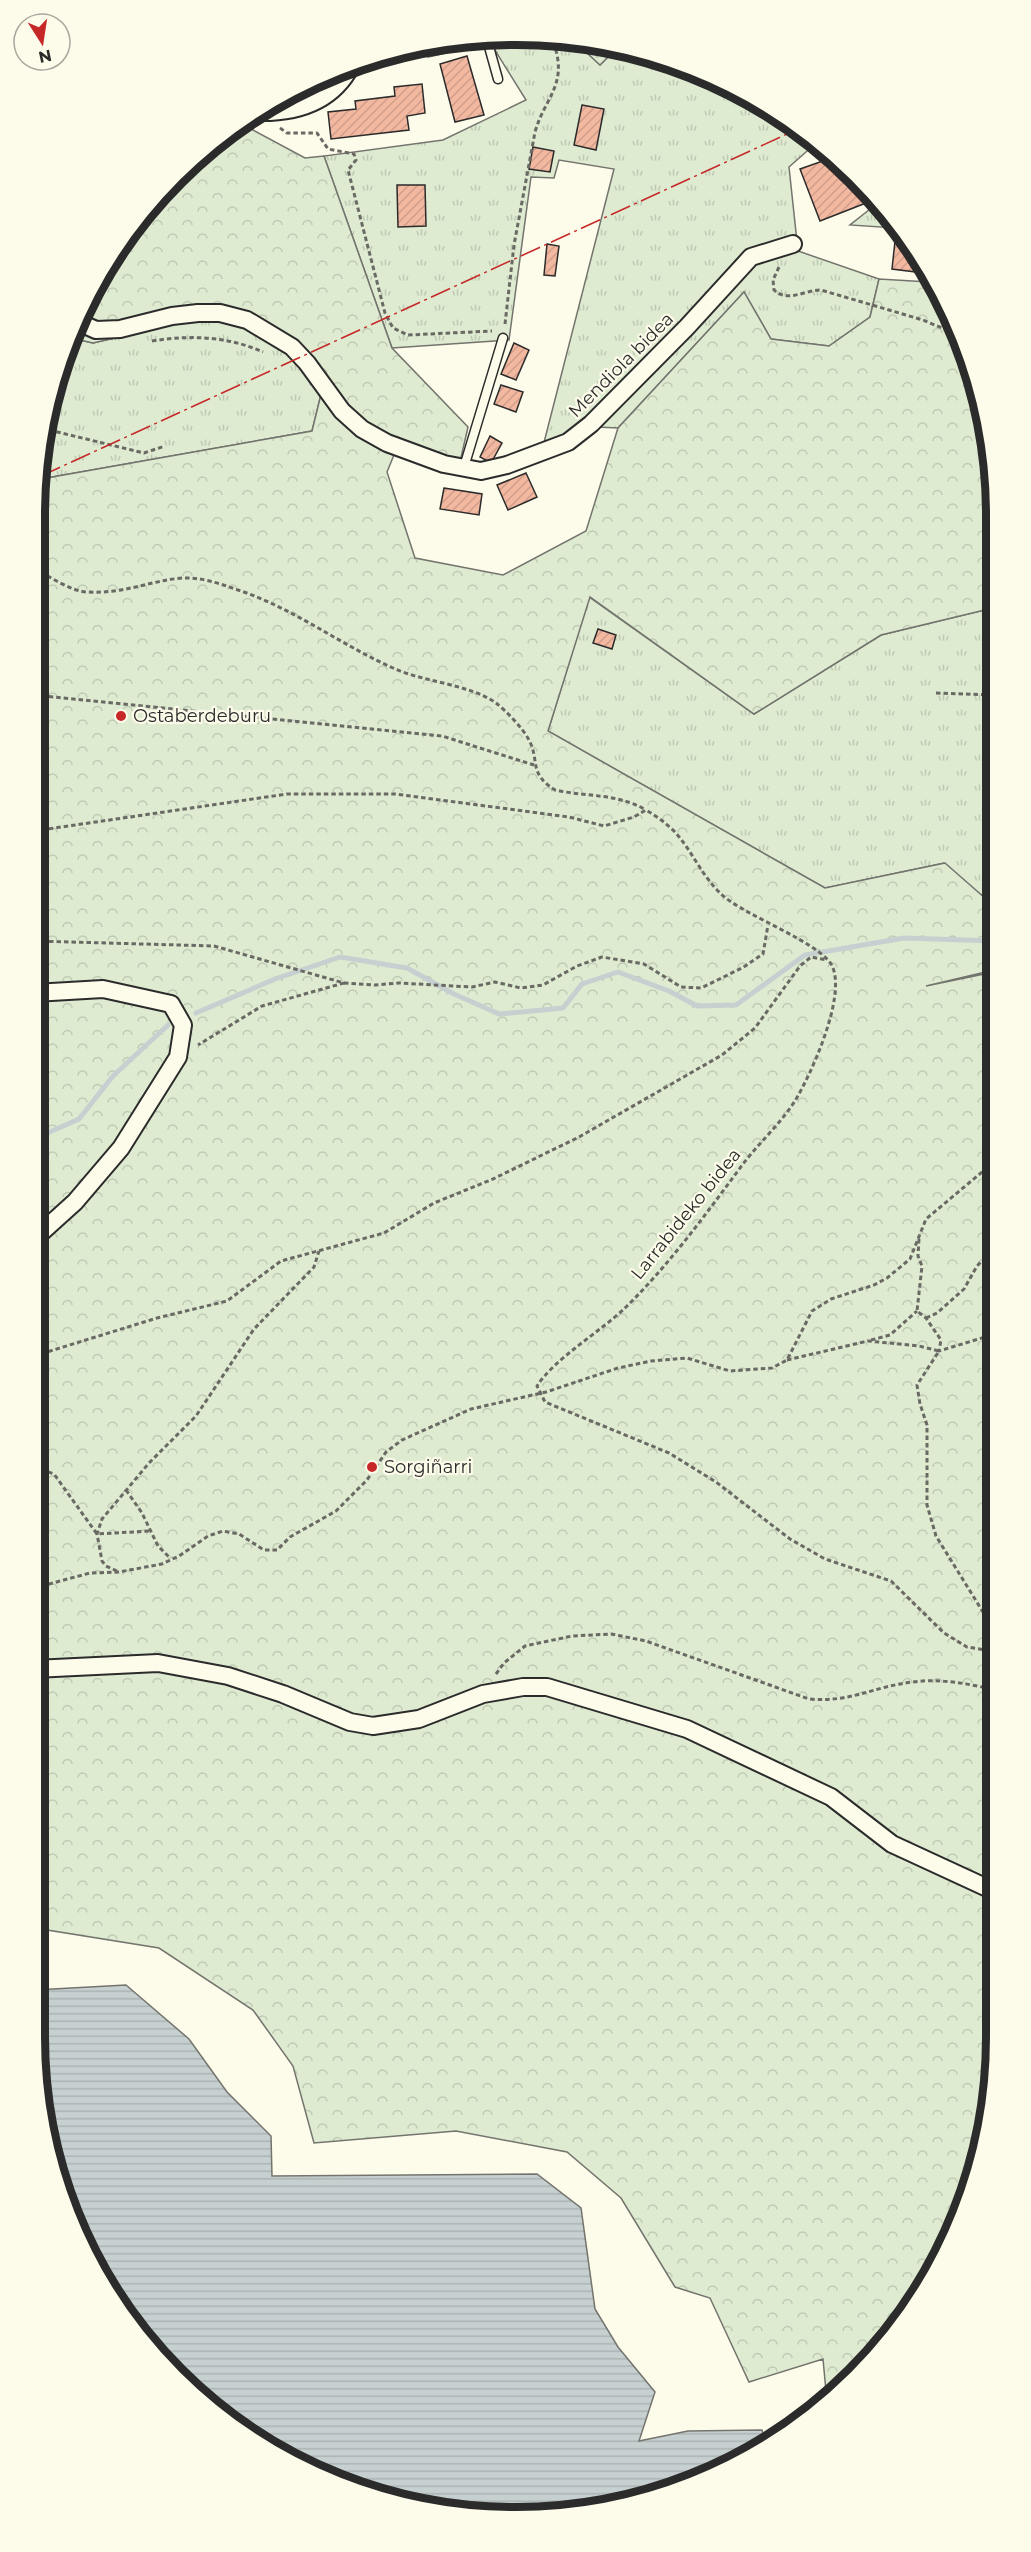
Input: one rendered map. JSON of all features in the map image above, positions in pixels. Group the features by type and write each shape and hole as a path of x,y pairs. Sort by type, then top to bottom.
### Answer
{"street":[{"path":"272,113 306,107 327,95 345,77"},
{"name":"Mendiola bidea","path":"85,325 96,330 120,330 172,316 198,313 220,313 247,320 292,347 307,363 342,411 362,429 387,443 444,464 481,471 507,465 568,442 591,424 687,327 751,257 794,244"},
{"path":"45,992 103,989 171,1004 183,1025 178,1057 121,1148 75,1202 45,1229"},
{"path":"45,1668 158,1663 228,1676 283,1694 350,1722 373,1726 419,1719 483,1694 524,1687 547,1687 687,1729 831,1797 892,1844 986,1887"}],"lane":[{"path":"489,46 498,80"},
{"path":"464,467 503,338"}],"path":[{"path":"273,124 287,133 317,133 328,149 354,154 356,160 348,170 385,313 393,328 408,335 491,331 503,338 514,245 535,132 538,121 552,96 559,69 555,47"},
{"path":"794,244 773,280 774,290 780,296 792,297 808,290 821,291 923,320 948,330"},
{"path":"145,342 176,337 215,338 248,345 266,353"},
{"path":"53,431 144,453 165,446"},
{"path":"45,574 86,592 122,592 183,578 198,579 251,594 306,619 394,669 493,701 509,716 529,741 534,765 546,784 555,790 633,802 646,810 675,832 720,893 736,906 809,945 828,961"},
{"path":"936,693 986,695"},
{"path":"45,696 442,736 534,765"},
{"path":"45,829 287,794 395,794 569,817 604,826 634,817 646,810"},
{"path":"45,941 214,946 344,983 375,985 416,983 472,987 495,982 521,988 543,985 577,966 602,957 644,964 681,987 701,988 742,968 763,954 768,924"},
{"path":"45,1353 147,1321 227,1301 281,1261 384,1233 434,1203 493,1179 579,1137 722,1055 754,1028 800,966 811,957 828,961"},
{"name":"Larrabideko bidea","path":"540,1393 537,1386 542,1379 629,1304 716,1204 744,1163 793,1104 808,1078 827,1026 836,986 833,968 828,961"},
{"path":"178,1057 262,1006 344,983"},
{"path":"787,1360 812,1311 831,1299 874,1285 887,1278 910,1259 926,1220 986,1169"},
{"path":"45,1585 90,1573 119,1572 162,1564 179,1556 208,1536 223,1531 239,1534 264,1550 277,1550 290,1537 336,1511 367,1480 386,1452 402,1440 471,1409 540,1393 651,1360 687,1358 730,1371 772,1368 787,1360 890,1335 917,1311 922,1266 918,1256 920,1231"},
{"path":"97,1534 102,1519 126,1490 149,1463 196,1416 254,1329 314,1267 319,1251"},
{"path":"926,1318 937,1313 964,1289 977,1266 986,1257"},
{"path":"917,1311 926,1318 941,1340 939,1351 917,1385 927,1425 927,1505 936,1536 986,1621"},
{"path":"868,1341 919,1346 939,1351 986,1337"},
{"path":"540,1393 545,1402 669,1453 716,1482 790,1539 825,1559 891,1581 944,1633 967,1647 986,1650"},
{"path":"45,1471 54,1474 97,1534 102,1561 106,1566 119,1572"},
{"path":"126,1490 142,1513 164,1554 171,1558"},
{"path":"97,1534 150,1531"},
{"path":"483,1694 504,1663 525,1646 572,1636 610,1634 646,1641 809,1699 828,1701 851,1698 912,1682 953,1683 986,1688"}],"green space":[{"path":"546,46 584,50 600,65 610,55 637,61 696,81 751,108 777,124 810,149 789,167 798,251 879,279 870,317 829,346 771,339 744,292 618,428 597,427 539,462 614,169 559,160 554,178 531,177 509,340 392,348 324,156 443,140 526,100 493,47"},
{"path":"472,47 428,57 427,53"},
{"path":"584,50 610,55 600,65"},
{"path":"249,128 305,158 324,156 392,348 468,427 457,475 394,455 387,472 415,558 503,575 586,531 618,428 744,292 771,339 829,346 870,317 879,279 924,282 950,335 961,364 977,424 982,454 986,516 986,610 881,635 754,714 590,597 548,731 825,888 945,863 986,899 986,972 926,986 986,974 986,2036 982,2098 970,2158 961,2188 950,2217 923,2272 889,2323 869,2347 826,2390 823,2359 749,2382 710,2298 675,2287 621,2198 567,2152 456,2131 314,2143 293,2066 253,2010 159,1948 45,1930 47,478 312,431 326,374 288,337 236,310 93,343 79,340 108,280 124,254 162,205 205,162 229,142"},
{"path":"871,208 888,228 850,225"},
{"path":"236,310 288,337 326,374 312,431 47,478 54,424 70,364 79,340 93,343"},
{"path":"589,597 754,714 881,635 986,610 986,899 944,863 825,888 548,731"}],"shaded area":[{"path":"126,1985 189,2039 227,2092 271,2136 272,2176 537,2174 581,2208 595,2309 618,2347 655,2392 639,2441 688,2431 762,2430 764,2436 696,2471 637,2491 577,2503 516,2507 454,2503 394,2491 364,2482 307,2458 254,2428 205,2390 162,2347 124,2298 94,2245 70,2188 54,2128 46,2067 45,1989"}],"building":[{"path":"467,56 484,115 455,122 440,64"},
{"path":"422,84 425,113 407,116 409,130 331,139 328,112 356,109 355,101 395,96 394,87"},
{"path":"582,105 604,109 596,150 574,145"},
{"path":"533,147 554,151 550,172 529,169"},
{"path":"824,160 866,203 820,221 800,169"},
{"path":"397,185 425,185 426,226 398,227"},
{"path":"895,238 918,272 892,269"},
{"path":"547,244 559,246 555,276 544,275"},
{"path":"514,343 529,350 516,380 501,374"},
{"path":"501,385 523,392 516,412 494,404"},
{"path":"490,436 502,443 491,463 480,457"},
{"path":"526,473 537,497 508,510 497,485"},
{"path":"444,488 482,494 479,515 440,509"},
{"path":"598,629 616,635 612,649 593,643"}],"waterway":[{"path":"196,1013 275,979 340,957 407,968 454,994 499,1014 563,1008 582,984 618,972 669,991 697,1006 736,1005 805,955 904,938 986,941"},
{"path":"45,1134 79,1119 113,1076 168,1025"}],"power":[{"path":"47,473 789,133"}],"place":[{"name":"Ostaberdeburu","path":"121,716"},
{"name":"Sorgiñarri","path":"372,1467"}]}
